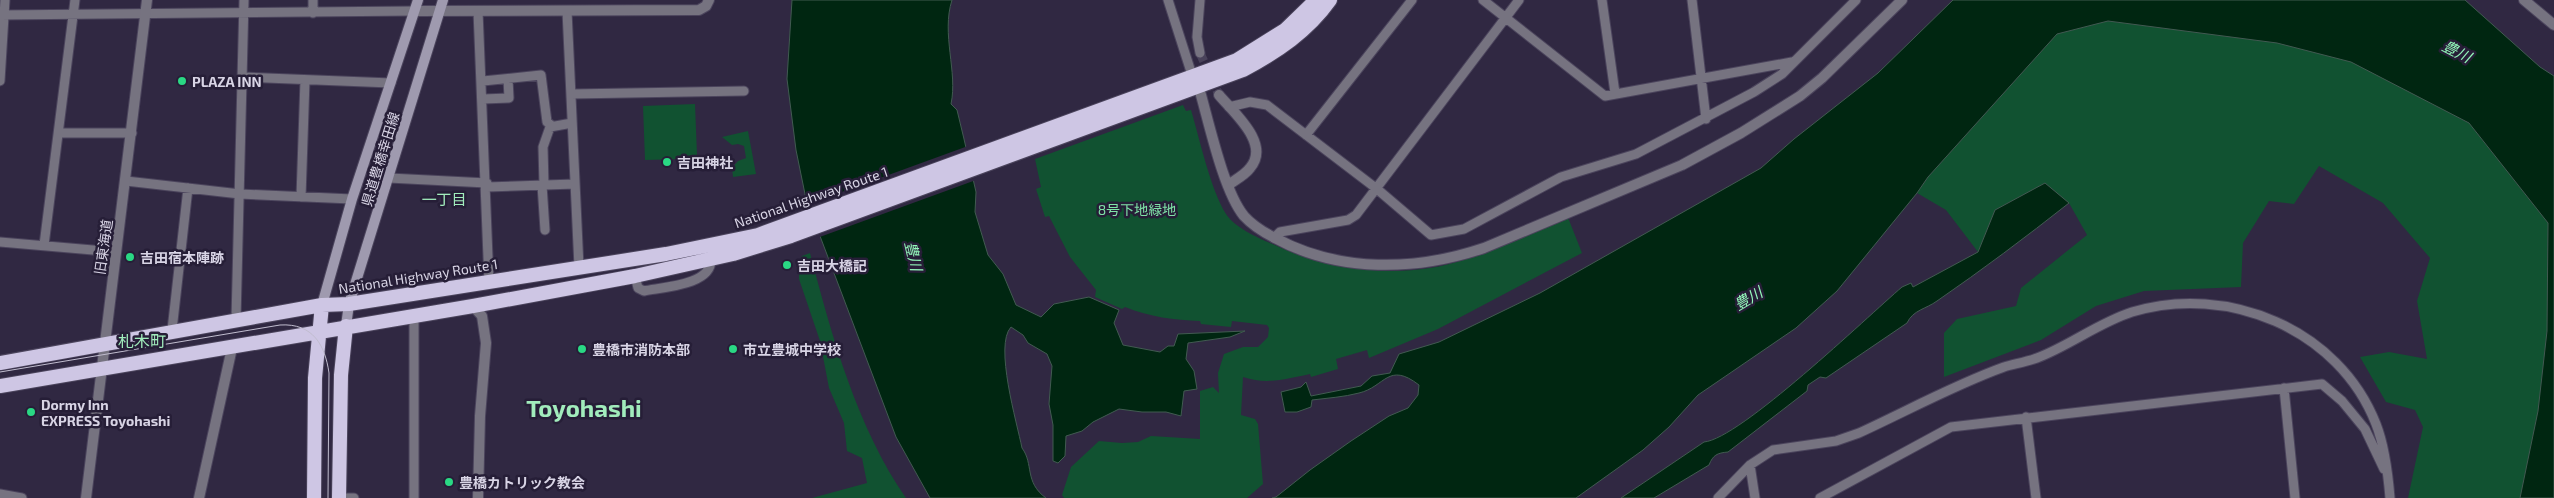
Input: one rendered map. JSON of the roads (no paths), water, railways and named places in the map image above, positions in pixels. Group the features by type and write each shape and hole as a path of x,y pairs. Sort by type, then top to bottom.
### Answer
{"highway":[{"name":"National Highway Route 1","path":"0,386 473,306 711,260 1190,83 1237,60 1266,43 1285,30 1316,0"},
{"name":"National Highway Route 1","path":"1190,83 1244,70 1275,53 1302,31 1330,0"},
{"name":"National Highway Route 1","path":"314,498 315,378 322,305 349,304 489,282 710,246 790,230"},
{"path":"0,363 104,345 172,330 322,305"},
{"path":"339,498 341,375 346,326"}],"main road":[{"name":"県道豊橋幸田線","path":"322,305 352,199 418,0"},
{"name":"県道豊橋幸田線","path":"346,326 349,304 442,5"}],"street":[{"path":"0,79 5,0"},
{"path":"44,245 75,14 75,0"},
{"name":"旧東海道","path":"86,498 100,369 126,181 147,0"},
{"path":"236,320 244,0"},
{"path":"313,0 313,13"},
{"path":"3,15 414,11 442,5 478,12 567,11 608,5 698,10 706,6 709,0"},
{"path":"1168,0 1190,83 1234,200 1244,216 1253,226 1304,253 1326,259 1373,264 1430,262 1484,248 1682,164 1741,133 1778,110 1814,84 1902,0"},
{"path":"1200,0 1197,37 1200,52"},
{"path":"1306,135 1412,0"},
{"path":"1483,0 1604,96 1792,62"},
{"path":"1274,238 1280,232 1348,220 1356,215 1519,0"},
{"path":"1602,0 1615,93"},
{"path":"1692,0 1706,119"},
{"path":"1229,107 1258,102 1267,105 1377,188 1430,235 1455,231 1471,226 1561,177 1636,154 1706,119 1782,74 1856,0"},
{"path":"2524,0 2554,25"},
{"path":"567,11 579,267"},
{"path":"478,12 483,81 489,282"},
{"path":"483,81 541,75 547,122 551,125 572,123"},
{"path":"243,77 391,83"},
{"path":"483,99 509,98 508,79"},
{"path":"301,197 305,80"},
{"path":"571,94 744,91"},
{"path":"1219,95 1250,134 1257,146 1258,155 1249,170 1228,185"},
{"path":"545,230 543,147 551,125"},
{"path":"59,133 132,133"},
{"path":"389,178 487,185 575,184"},
{"path":"126,181 240,194 352,199"},
{"path":"172,330 188,188"},
{"path":"0,242 116,252"},
{"path":"1718,498 1750,465 1773,450 1836,440 1859,433 2004,367 2037,358 2100,325 2132,312 2164,305 2196,303 2228,306 2275,321 2308,339 2330,357 2353,385 2376,424 2388,476 2390,498"},
{"path":"473,306 482,316 486,343 480,416 478,498"},
{"path":"414,316 414,498"},
{"path":"199,498 232,348"},
{"path":"1820,498 1951,427 2322,384 2342,401 2365,429 2388,476"},
{"path":"2284,388 2295,498"},
{"path":"2026,417 2036,498"},
{"path":"1750,465 1755,498"},
{"path":"0,494 22,498"},
{"path":"339,498 354,498"}],"water":[{"name":"豊川","path":"792,0 952,0 948,26 953,79 951,104 957,110 976,192 975,212 988,255 1003,274 1016,305 1041,317 1054,304 1089,297 1119,310 1114,323 1123,345 1160,352 1168,346 1174,346 1178,334 1245,331 1230,337 1188,343 1186,359 1194,371 1197,389 1184,391 1181,416 1166,412 1142,412 1119,409 1093,422 1082,431 1066,436 1065,456 1058,463 1053,461 1053,425 1049,404 1052,366 1047,354 1028,343 1023,335 1011,327 1006,336 1005,350 1008,385 1022,448 1028,460 1032,479 1039,492 1046,498 930,498 896,437 806,199 796,150 787,79"},
{"name":"豊川","path":"1953,0 2465,0 2540,67 2554,76 2554,498 2520,498 2538,411 2547,331 2548,223 2469,123 2351,62 2277,43 2108,21 2057,34 1928,177 1837,291 1796,328 1698,395 1669,427 1643,450 1576,498 1272,498 1276,497 1351,441 1389,416 1408,408 1418,395 1419,385 1409,378 1393,375 1368,390 1359,393 1312,400 1311,407 1297,412 1285,412 1281,392 1301,387 1306,382 1311,396 1361,386 1372,376 1390,373 1399,354 1439,342 1540,293 1761,168 1794,139 1878,73"},
{"path":"2045,183 2069,203 2004,253 1937,301 1916,312 1907,323 1826,378 1820,377 1808,385 1807,391 1728,452 1716,455 1709,465 1654,498 1621,498 1704,442 1721,436 1745,421 1773,400 1902,287 1911,283 1913,287 1978,252 1995,210"}],"tunnel":[{"path":"1200,53 1219,95"}],"tram line":[{"path":"0,372 280,325 291,325 301,328 309,332 320,345 329,373 328,498"}],"place":[{"name":"PLAZA INN","path":"182,81"},
{"name":"吉田神社","path":"667,162"},
{"name":"吉田宿本陣跡","path":"130,257"},
{"name":"吉田大橋記","path":"787,265"},
{"name":"豊橋市消防本部","path":"582,349"},
{"name":"市立豊城中学校","path":"733,349"},
{"name":"Dormy Inn EXPRESS Toyohashi","path":"31,412"},
{"name":"豊橋カトリック教会","path":"449,482"}],"district":[{"name":"一丁目","path":"444,199"},
{"name":"札木町","path":"142,340"},
{"name":"Toyohashi","path":"584,407"}],"park label":[{"name":"8号下地緑地","path":"1137,209"}]}
